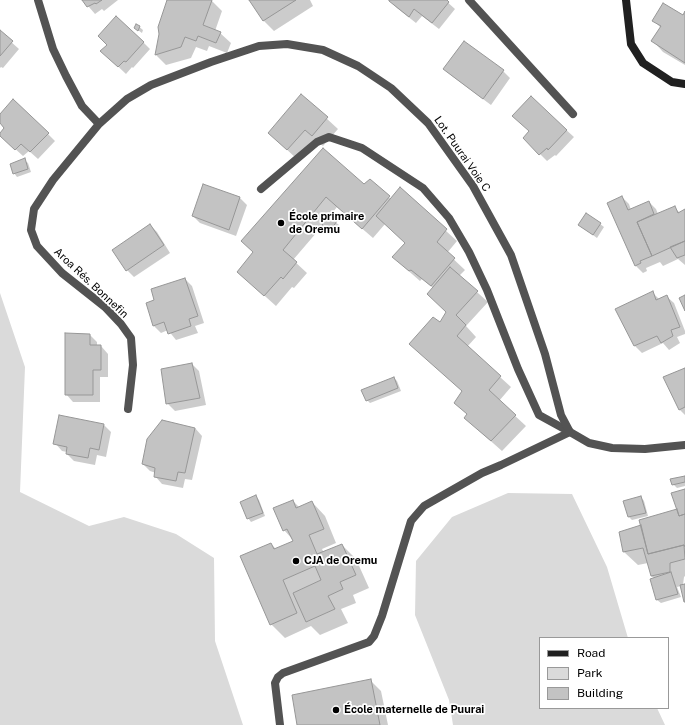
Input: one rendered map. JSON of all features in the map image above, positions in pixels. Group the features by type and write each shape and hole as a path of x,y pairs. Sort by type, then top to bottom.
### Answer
{"main road":[{"path":"626,0 631,44 643,63 672,82 685,84"}],"street":[{"path":"38,0 53,49 66,76 82,106 99,124"},
{"path":"468,0 573,114"},
{"name":"Lot. Puurai Voie C","path":"53,180 99,124 127,99 151,86 211,62 259,46 287,44 322,50 358,66 391,88 428,123 473,186 511,255 545,354 561,415 570,432"},
{"path":"261,189 317,142 330,137 362,148 423,188 449,218 469,252 487,290 518,369 539,415 590,443 612,448 645,449 685,445"},
{"name":"Aroa Rés. Bonnefin","path":"53,180 34,209 31,230 37,246 62,273 105,307 121,324 131,338 133,365 128,409"},
{"path":"280,725 275,683 278,677 283,673 369,642 374,636 382,616 411,521 424,506 482,473 570,432"}],"green space":[{"path":"0,293 25,367 20,492 89,526 124,517 176,534 214,558 215,641 243,725 0,725"},
{"path":"508,493 572,494 607,567 628,637 539,637 539,709 657,709 665,725 453,725 449,700 415,615 416,561 452,517"}],"building":[{"path":"82,0 102,0 87,7"},
{"path":"167,0 212,0 203,25 221,32 216,43 198,36 196,41 185,37 181,47 155,55 159,34 158,27"},
{"path":"249,0 296,0 263,21"},
{"path":"389,0 447,0 449,2 432,23 414,9 409,17"},
{"path":"663,3 683,15 685,11 685,63 651,41 661,26 652,21"},
{"path":"116,16 144,42 126,62 124,61 118,67 100,51 107,45 98,36"},
{"path":"136,24 140,26 138,31 134,28"},
{"path":"0,30 13,41 0,56"},
{"path":"464,41 504,70 483,99 443,69"},
{"path":"301,94 328,117 312,136 305,130 287,150 268,133"},
{"path":"531,96 567,130 548,150 547,148 539,155 523,138 529,131 512,116"},
{"path":"13,99 49,133 30,152 21,144 15,150 0,136 0,133 4,128 0,123 0,114"},
{"name":"École primaire de Oremu","path":"323,148 364,184 370,179 390,196 362,229 326,197 283,250 297,262 283,279 281,277 264,296 237,272 253,252 241,241"},
{"path":"25,158 28,169 13,174 10,164"},
{"path":"203,184 240,197 229,230 192,216"},
{"name":"École primaire de Oremu","path":"400,187 447,229 437,242 455,258 431,286 392,257 405,243 376,216"},
{"path":"622,196 628,210 649,201 654,214 637,222 652,256 640,261 641,263 635,266 607,203"},
{"path":"675,206 678,213 685,209 685,241 652,256 637,222"},
{"path":"586,213 601,223 593,235 578,225"},
{"path":"329,216 337,221 330,231 322,225"},
{"path":"150,224 164,245 126,271 112,250"},
{"path":"685,241 685,255 677,258 670,247"},
{"path":"450,267 478,291 456,315 466,325 457,336 501,376 489,390 516,415 491,441 464,418 467,414 454,403 462,391 409,344 433,317 440,322 446,312 427,294"},
{"path":"185,278 198,316 189,319 191,326 168,334 164,322 153,326 146,303 154,300 151,289"},
{"path":"653,291 656,300 667,295 680,327 671,330 673,336 661,343 657,336 634,346 615,309"},
{"path":"685,295 685,311 679,298"},
{"path":"65,333 90,334 90,345 101,345 101,370 93,370 93,395 65,395"},
{"path":"192,363 200,398 166,404 161,369"},
{"path":"685,368 685,407 679,410 663,377"},
{"path":"394,377 398,388 366,401 361,390"},
{"path":"59,415 104,424 99,450 90,448 88,458 66,454 67,447 53,444"},
{"path":"162,420 195,428 185,473 178,472 176,481 154,477 155,468 142,464 147,439"},
{"path":"685,476 685,482 672,485 670,479"},
{"path":"685,489 685,514 679,516 671,493"},
{"path":"256,495 263,513 247,519 240,502"},
{"path":"641,496 646,513 628,517 623,501"},
{"name":"CJA de Oremu","path":"293,500 296,508 312,501 324,529 309,535 317,554 342,544 356,575 340,582 343,589 328,596 335,609 306,622 293,593 321,580 315,566 283,580 297,613 270,625 240,556 271,543 274,549 293,541 287,529 283,531 273,508"},
{"path":"677,509 679,516 685,514 685,547 684,545 648,554 639,520"},
{"path":"641,525 648,554 684,545 685,559 670,563 670,572 651,576 643,548 623,552 619,532"},
{"path":"671,572 678,594 656,600 650,579"},
{"path":"685,584 685,602 684,602 680,585"},
{"name":"École maternelle de Puurai","path":"371,679 380,725 297,725 292,695"}],"place":[{"name":"École primaire de Oremu","path":"281,223"},
{"name":"CJA de Oremu","path":"296,561"},
{"name":"École maternelle de Puurai","path":"336,710"}]}
